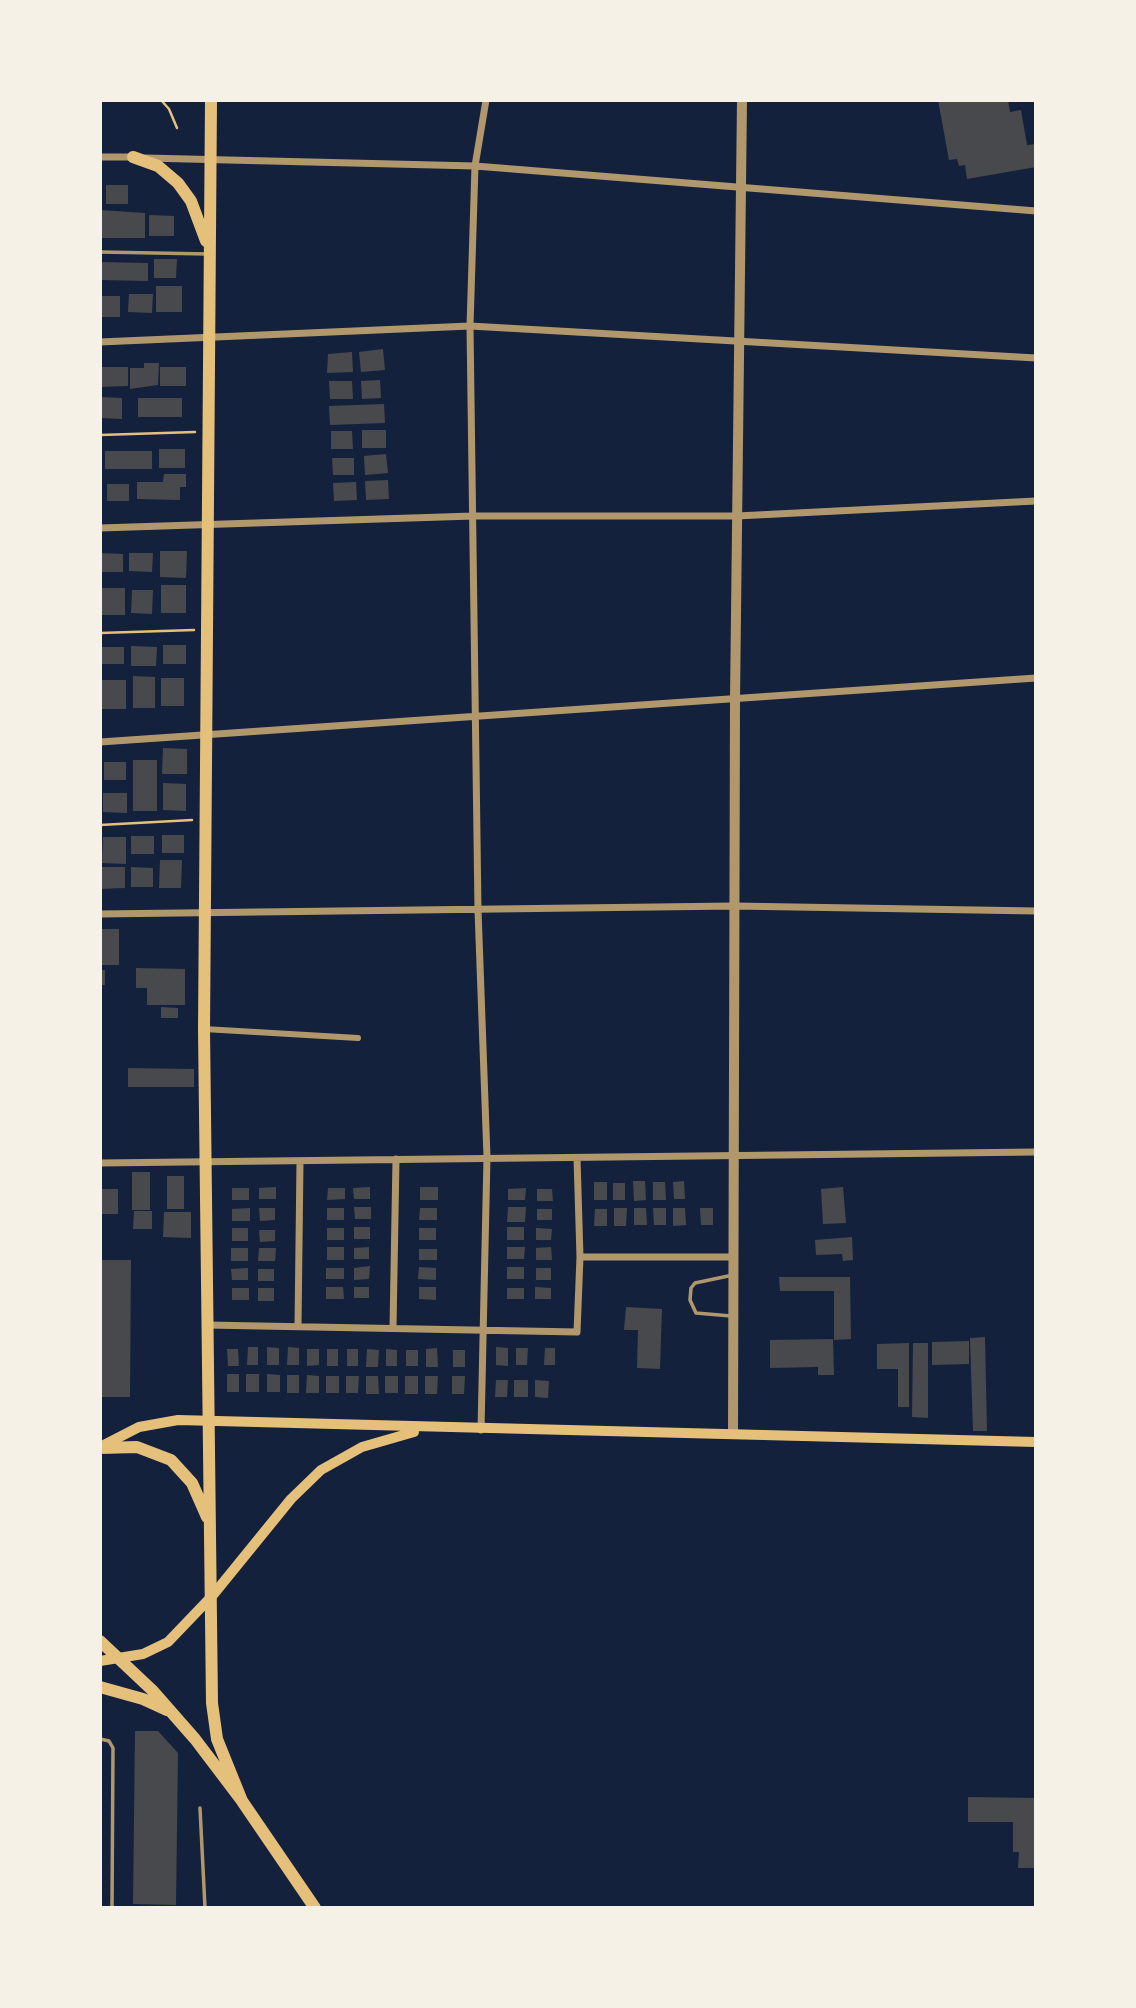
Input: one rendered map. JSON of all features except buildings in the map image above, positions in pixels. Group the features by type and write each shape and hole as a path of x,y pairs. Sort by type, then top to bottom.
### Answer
{"highway":[{"path":"211,100 204,1029 213,1715 220,1748 242,1801"},
{"path":"132,157 158,166 178,183 196,212 210,254"},
{"path":"100,1447 137,1447 171,1460 192,1483 211,1531"},
{"path":"100,1641 121,1659 173,1714 242,1801 315,1908"},
{"path":"100,1687 143,1699 173,1714"}],"main road":[{"path":"100,1447 155,1422 209,1421 1036,1442"},
{"path":"100,1661 143,1654 167,1642 213,1595 291,1499 321,1470 362,1447 404,1433 444,1428"}],"street":[{"path":"481,1430 481,1330 487,1157 478,910 470,326 475,166 486,100"},
{"path":"733,1433 735,699 742,100"},
{"path":"100,157 475,166 1036,211"},
{"path":"100,342 470,326 1036,358"},
{"path":"100,528 208,527 473,516 737,516 1036,501"},
{"path":"100,742 1036,678"},
{"path":"100,914 734,906 1036,911"},
{"path":"204,1029 358,1038"},
{"path":"100,1163 205,1164 487,1157 733,1158 1036,1152"},
{"path":"207,1325 577,1332 580,1257 577,1158"},
{"path":"393,1328 396,1159"},
{"path":"298,1326 300,1161"},
{"path":"580,1257 733,1257"}],"lane":[{"path":"100,252 210,254"},
{"path":"733,1275 695,1283 691,1288 690,1300 696,1313 733,1316"},
{"path":"100,1739 109,1741 113,1748 111,1908"},
{"path":"200,1808 205,1908"}],"path":[{"path":"160,100 169,109 177,128"},
{"path":"100,435 209,432"},
{"path":"100,633 207,629"},
{"path":"100,825 206,820"}]}
